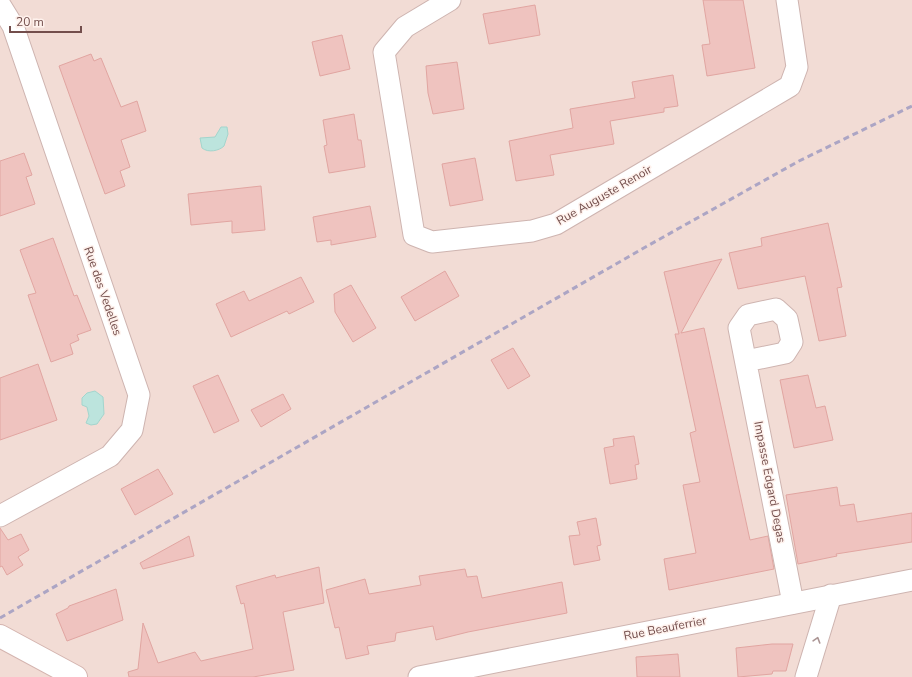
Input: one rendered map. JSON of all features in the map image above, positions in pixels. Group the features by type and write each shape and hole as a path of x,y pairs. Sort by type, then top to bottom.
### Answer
{"main road":[{"path":"0,636 76,677"}],"street":[{"name":"Rue Auguste Renoir","path":"450,0 405,27 384,52 414,235 432,242 532,231 556,224 790,86 797,67 787,0"},
{"name":"Rue des Vedelles","path":"0,4 13,26 139,396 132,430 110,456 0,516"},
{"name":"Impasse Edgard Degas","path":"746,361 793,603"},
{"name":"Rue Beauferrier","path":"419,677 912,580"},
{"path":"806,677 831,595"}],"shaded area":[{"path":"0,0 912,0 912,677 0,677"}],"water":[{"path":"221,127 227,127 228,134 224,146 213,151 204,150 202,148 200,138 215,137"},
{"path":"95,391 103,397 104,414 97,424 91,425 86,423 89,416 87,407 82,405 82,398 87,393"}],"building":[{"path":"703,0 743,0 755,68 707,76 702,45 710,44"},
{"path":"535,5 540,35 489,44 483,14"},
{"path":"342,35 350,69 320,76 312,42"},
{"path":"91,54 94,61 101,58 121,107 137,101 146,131 121,140 130,167 120,171 125,186 105,194 59,66"},
{"path":"457,62 464,109 433,114 428,93 426,66"},
{"path":"673,75 678,106 664,108 664,112 610,121 614,144 550,155 554,175 516,181 509,141 573,128 570,109 635,98 632,82"},
{"path":"354,114 358,140 361,140 365,167 329,173 324,146 327,145 323,120"},
{"path":"24,153 32,175 26,177 35,204 0,216 0,161"},
{"path":"475,158 483,200 450,206 442,164"},
{"path":"261,186 265,230 232,233 232,221 191,225 188,194"},
{"path":"370,206 376,237 331,245 331,240 317,242 313,217"},
{"path":"828,223 842,287 837,288 846,336 819,341 805,276 738,289 729,253 762,246 761,238"},
{"path":"53,238 74,296 77,295 91,330 77,335 79,340 70,344 73,354 51,362 28,295 36,293 20,250"},
{"path":"722,259 681,333 704,328 750,540 768,536 774,569 669,590 664,559 696,553 683,485 700,482 690,433 696,431 675,334 679,334 664,272"},
{"path":"445,271 459,296 415,321 401,297"},
{"path":"301,277 314,302 289,314 287,311 231,337 216,304 244,291 249,301"},
{"path":"351,285 376,328 353,342 335,312 334,294"},
{"path":"513,348 530,376 508,389 491,360"},
{"path":"38,364 57,420 0,440 0,378"},
{"path":"218,375 239,421 214,433 193,386"},
{"path":"808,375 816,408 825,406 833,440 794,448 780,380"},
{"path":"283,394 291,409 261,427 251,410"},
{"path":"634,436 639,464 635,465 637,479 610,484 604,448 614,446 613,439"},
{"path":"158,469 173,494 135,515 121,489"},
{"path":"837,487 840,506 854,504 857,522 912,513 912,542 836,554 837,556 798,564 786,495"},
{"path":"596,518 601,545 597,546 600,560 574,565 569,536 580,535 577,522"},
{"path":"0,528 8,540 21,534 29,550 18,557 23,565 7,575 2,566 0,567"},
{"path":"189,536 194,556 143,569 140,563"},
{"path":"319,567 324,603 283,612 294,670 253,677 129,677 128,672 138,669 143,623 158,663 195,652 201,661 253,649 244,603 241,604 236,586 275,575 276,578"},
{"path":"465,569 467,577 477,576 482,598 562,582 567,613 468,632 436,640 433,626 396,633 395,641 367,646 369,654 346,659 339,627 335,628 326,590 365,579 369,594 421,585 419,576"},
{"path":"116,589 123,620 67,641 56,614 69,606"},
{"path":"772,644 793,644 786,671 773,671 772,674 738,677 736,648"},
{"path":"678,654 680,677 637,677 636,657"}],"railway":[{"path":"0,618 642,249 799,161 912,106"}]}
